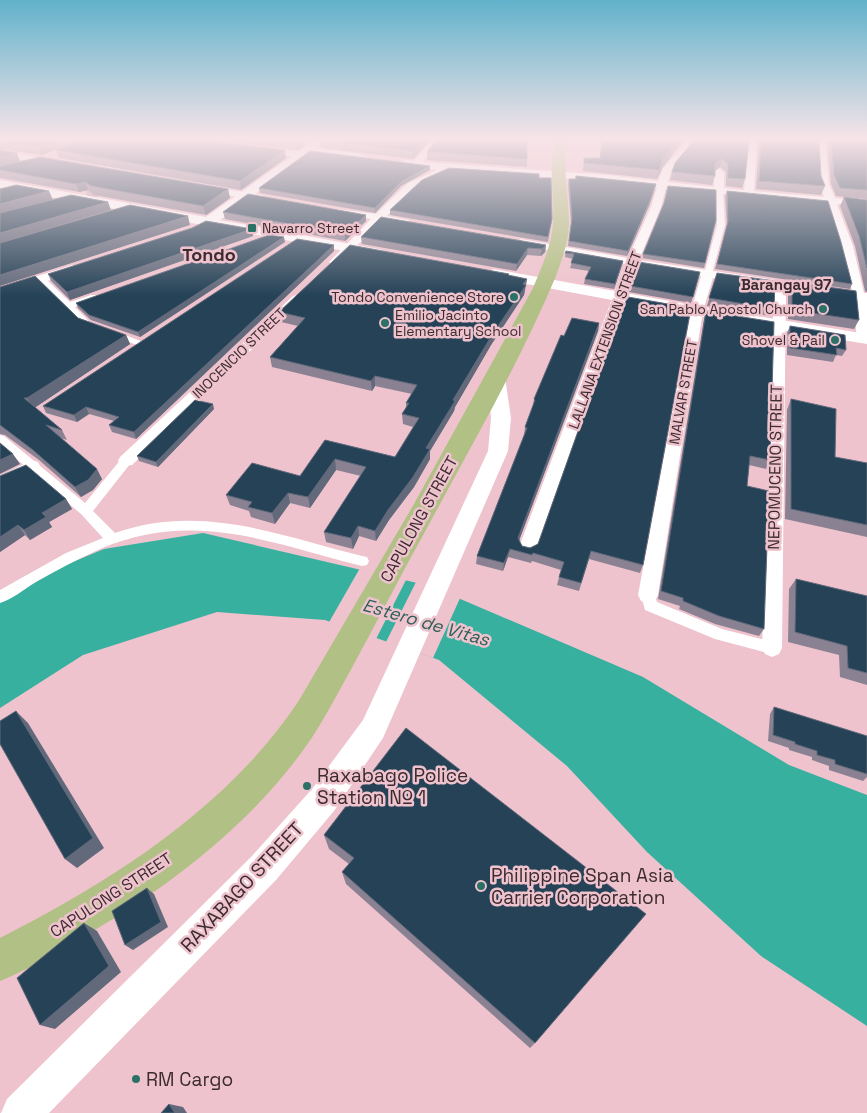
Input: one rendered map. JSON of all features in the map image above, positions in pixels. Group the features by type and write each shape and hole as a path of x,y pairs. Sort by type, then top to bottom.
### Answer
{"main road":[{"name":"CAPULONG STREET","path":"0,960 52,934 137,883 173,856 231,806 258,779 299,728 356,633 496,377 544,283 556,248 561,224 558,192"}],"street":[{"path":"48,192 393,256"},
{"path":"221,192 274,200"},
{"path":"189,231 208,222 251,192"},
{"path":"326,270 404,192"},
{"name":"LALLANA EXTENSION STREET","path":"528,546 621,298 632,262 656,208 659,192"},
{"name":"MALVAR STREET","path":"648,595 697,312 721,225 719,192"},
{"path":"728,192 867,204"},
{"path":"479,271 697,312 865,339 863,296 842,226 827,192"},
{"path":"48,206 81,197"},
{"path":"114,215 133,209"},
{"path":"331,210 417,224"},
{"path":"258,240 275,234"},
{"path":"286,248 299,239"},
{"path":"512,240 632,262 863,296"},
{"path":"0,292 87,264"},
{"path":"40,279 87,324 142,343"},
{"name":"NEPOMUCENO STREET","path":"772,648 780,285"},
{"name":"INOCENCIO STREET","path":"86,511 126,461 306,290"},
{"path":"69,306 106,293"},
{"name":"RAXABAGO STREET","path":"21,1113 264,868 323,800 373,729 498,451 501,418 496,377"},
{"path":"0,439 86,511 111,538"},
{"path":"0,483 32,466"},
{"path":"0,597 40,571 111,538 156,528 201,524 245,531 362,561"},
{"path":"648,595 650,606 686,622 720,635 772,648"}],"water":[{"name":"Estero de Vitas","path":"203,533 430,586 643,677 789,765 867,795 867,1026 761,956 647,852 567,766 439,660 325,620 217,612 83,655 0,708 0,592 104,549"}],"pier":[{"path":"360,568 407,578 376,639 328,624"},
{"path":"417,580 430,583 461,596 433,658 386,642"}],"building":[{"path":"0,192 45,192 0,204"},
{"path":"124,192 224,192 203,206"},
{"path":"282,192 391,192 375,208"},
{"path":"409,192 551,192 552,219 548,237 390,210"},
{"path":"570,192 653,192 628,251 569,241 572,218"},
{"path":"667,192 716,192 716,220 705,263 643,254"},
{"path":"727,192 828,201 852,284 717,264 728,221"},
{"path":"248,194 366,215 345,234 223,212"},
{"path":"71,195 108,202 0,233 0,213"},
{"path":"844,197 867,200 867,268 859,236"},
{"path":"130,205 188,216 0,275 0,243"},
{"path":"381,217 546,245 542,249 528,248 517,264 361,237"},
{"path":"206,221 252,229 67,292 48,274 192,228"},
{"path":"269,235 284,237 138,332 89,315 76,303"},
{"path":"297,239 334,245 134,432 109,425 119,417 86,407 74,415 43,406"},
{"name":"Emilio Jacinto Elementary School","path":"350,245 509,274 527,279 523,284 526,285 492,335 453,400 455,401 426,448 430,449 413,477 375,531 358,526 351,538 324,532 366,467 335,459 308,497 288,493 272,513 248,507 252,502 226,495 252,463 300,476 325,440 395,457 419,418 402,414 409,403 406,403 417,385 375,376 371,381 270,357 305,318 279,312"},
{"path":"566,251 623,261 615,284 585,279 591,267 571,263 574,254 565,253"},
{"path":"639,262 700,272 693,297 630,286"},
{"path":"717,273 775,281 774,309 709,298"},
{"path":"35,276 78,318 126,335 27,398 24,398 62,430 46,425 97,469 88,480 75,487 33,450 0,425 0,287"},
{"path":"792,282 856,291 859,320 792,310"},
{"path":"628,297 691,308 643,565 591,551 581,583 559,577 564,562 533,553 532,555 510,549 504,563 477,556 527,428 525,427 534,399 561,335 564,336 572,318 599,323 518,538 522,546 530,548 538,544 620,313"},
{"path":"706,311 774,322 770,460 750,456 747,486 769,491 764,629 719,616 683,601 683,598 661,591"},
{"path":"790,326 845,335 846,350 836,348 837,355 790,348"},
{"path":"791,399 836,409 835,457 867,463 867,525 791,509"},
{"path":"195,400 213,404 156,462 137,456"},
{"path":"0,443 13,454 0,460"},
{"path":"26,465 66,499 42,513 46,517 24,530 18,525 0,537 0,476"},
{"path":"796,579 867,596 867,673 848,668 847,646 795,632"},
{"path":"774,707 867,736 867,774 835,764 835,760 817,755 817,751 773,735"},
{"path":"16,711 93,838 65,859 0,744 0,721"},
{"name":"Philippine Span Asia Carrier Corporation","path":"406,728 646,914 535,1043 342,872 354,858 324,835"},
{"path":"147,888 161,922 125,945 112,911"},
{"path":"84,923 109,966 40,1025 17,978"},
{"path":"169,1104 175,1113 161,1113"}],"tunnel":[{"path":"87,195 98,192"}],"place":[{"name":"Navarro Street","path":"252,228"},
{"name":"Tondo Convenience Store","path":"514,297"},
{"name":"San Pablo Apostol Church","path":"823,309"},
{"name":"Emilio Jacinto Elementary School","path":"385,323"},
{"name":"Shovel & Pail","path":"835,340"},
{"name":"Raxabago Police Station № 1","path":"307,786"},
{"name":"Philippine Span Asia Carrier Corporation","path":"481,886"},
{"name":"RM Cargo","path":"136,1079"}],"district":[{"name":"Tondo","path":"209,254"},
{"name":"Barangay 97","path":"786,284"}]}
